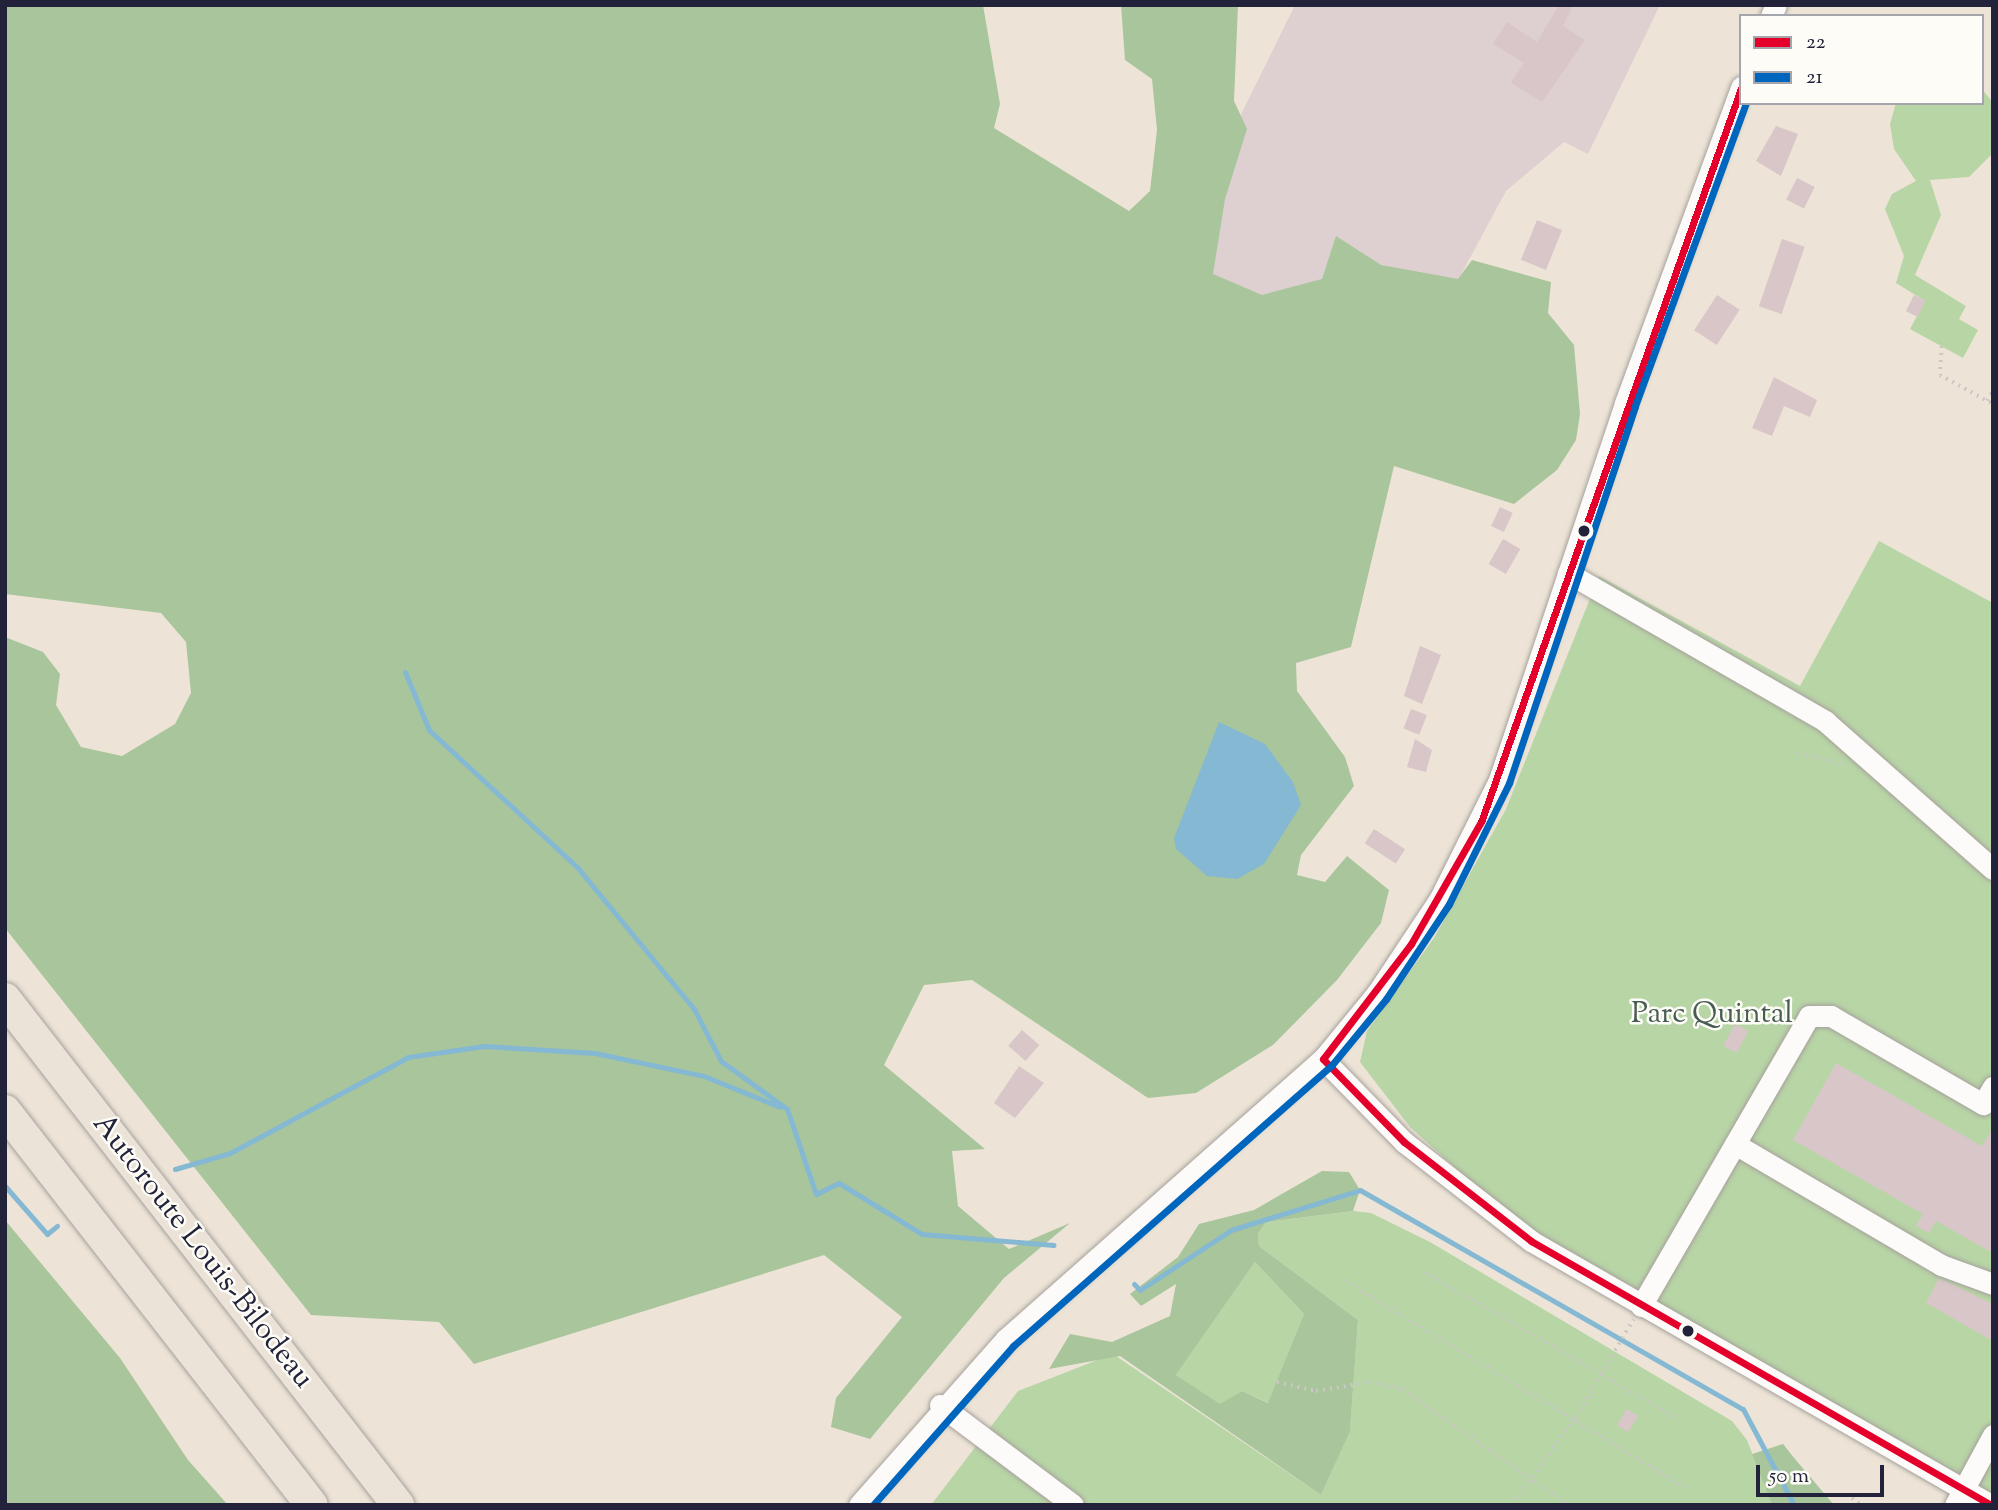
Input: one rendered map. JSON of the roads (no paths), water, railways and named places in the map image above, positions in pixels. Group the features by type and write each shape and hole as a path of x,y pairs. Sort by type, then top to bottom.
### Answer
{"highway":[{"name":"Autoroute Louis-Bilodeau","path":"5,999 398,1505"},
{"path":"5,1111 312,1505"}],"street":[{"path":"859,1505 940,1405 1055,1293 1323,1059 1377,993 1462,861 1499,780 1568,573 1739,93"},
{"path":"1568,573 1825,721 1993,869"},
{"path":"1641,1306 1809,1016 1817,1013 1983,1104 1993,1087"},
{"path":"1323,1059 1404,1142 1477,1203 1641,1306 1959,1497 1991,1505"},
{"path":"1735,1144 1941,1265 1993,1284"},
{"path":"940,1405 1073,1505"},
{"path":"1959,1497 1993,1435"}],"water":[{"path":"1219,722 1265,744 1293,782 1301,805 1264,864 1237,879 1207,876 1176,849 1174,838"}],"waterway":[{"path":"405,672 429,730 577,867 694,1009 721,1061 787,1109 816,1194 839,1183 922,1234 1054,1245"},
{"path":"175,1169 230,1153 408,1057 484,1046 595,1053 704,1076 780,1107"},
{"path":"5,1186 47,1234 57,1226"},
{"path":"1134,1284 1140,1290 1231,1230 1360,1190 1743,1409 1794,1505"}],"park label":[{"name":"Parc Quintal","path":"1712,1015"}]}
